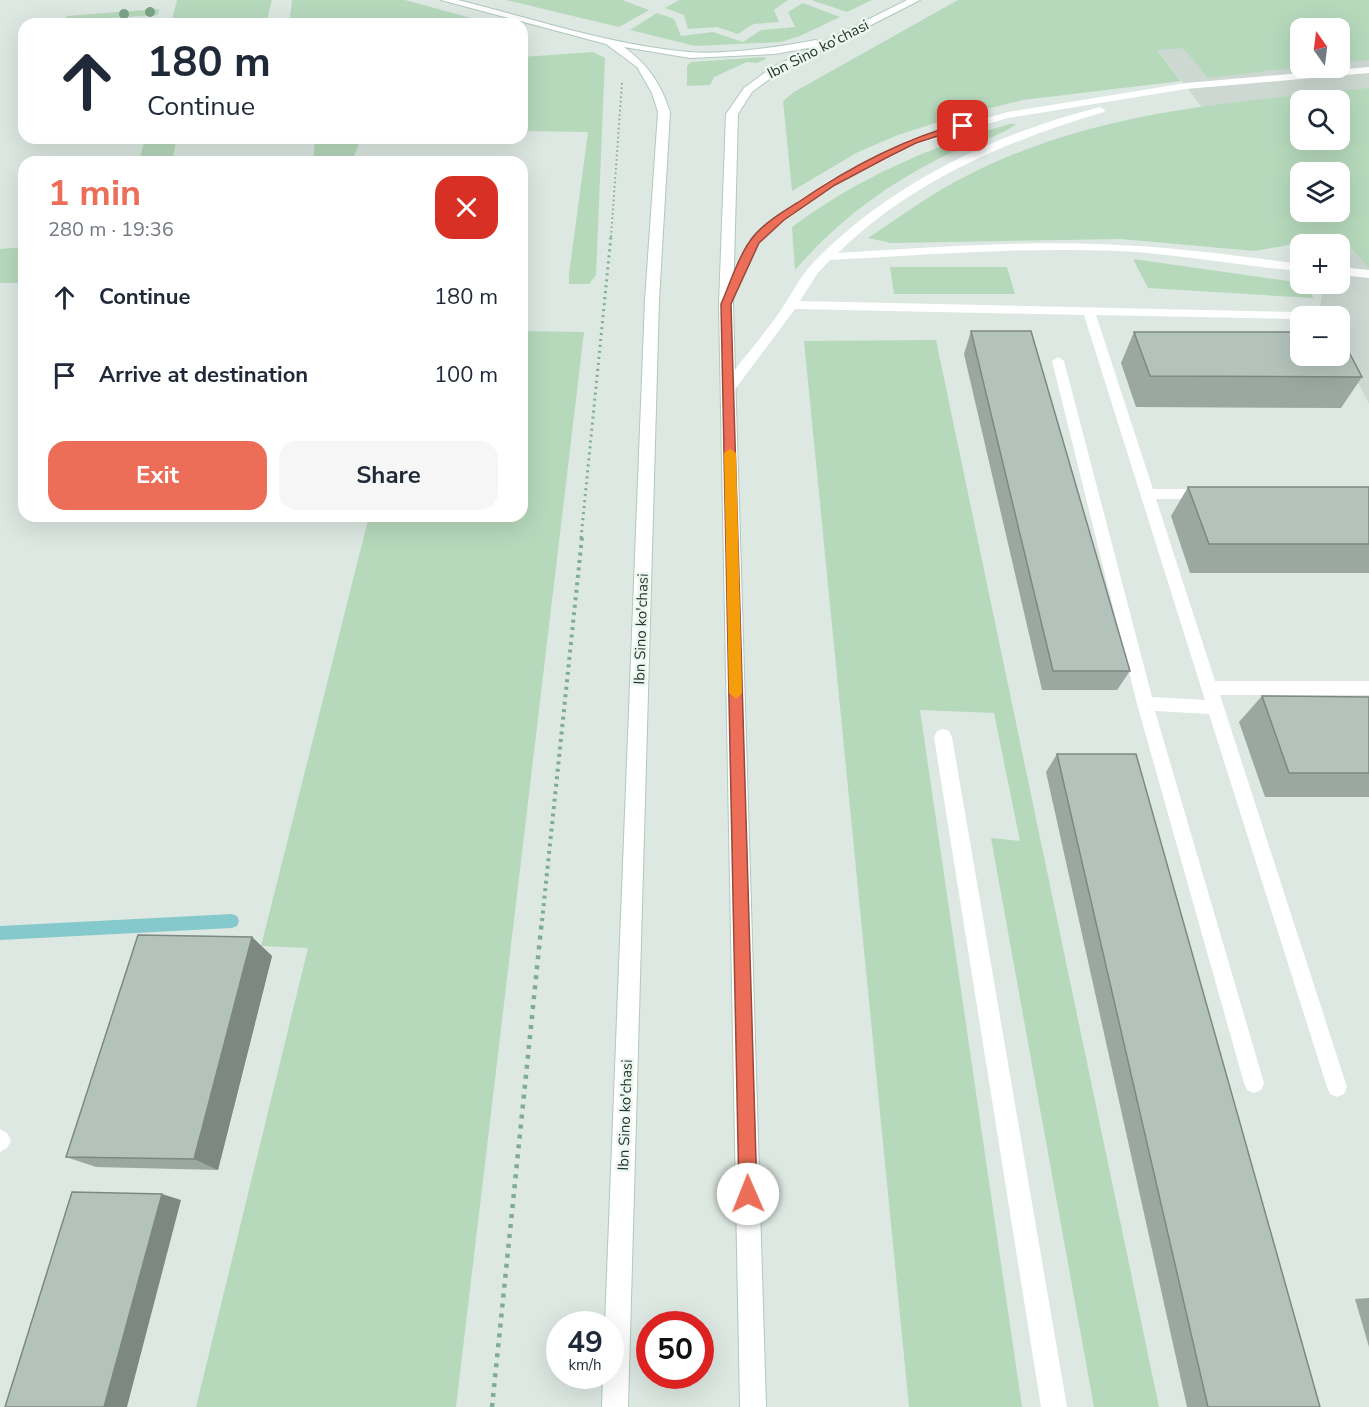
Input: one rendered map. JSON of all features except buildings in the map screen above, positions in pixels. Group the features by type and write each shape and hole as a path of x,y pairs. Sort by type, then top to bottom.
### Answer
{"main road":[{"name":"Ibn Sino ko'chasi","path":"753,1407 726,304 732,114 748,90 760,80 915,0"},
{"name":"Ibn Sino ko'chasi","path":"455,1 516,18"},
{"name":"Ibn Sino ko'chasi","path":"528,21 616,46 633,57 648,74 658,93 664,112 652,312 615,1407"},
{"path":"616,46 690,55 775,51 838,38"},
{"path":"943,737 1054,1407"}],"lane":[{"path":"726,304 754,242 808,198 885,155 936,134 1008,115 1186,86 1369,70"},
{"path":"728,389 792,304 814,269 904,194 968,157 1018,135 1072,117 1186,86"},
{"path":"828,257 995,247 1098,247 1144,249 1290,266"},
{"path":"1350,272 1369,274"},
{"path":"792,304 1290,315"},
{"path":"1089,311 1337,1087"},
{"path":"1058,361 1145,704 1254,1083"},
{"path":"1146,494 1217,494"},
{"path":"1209,688 1369,688"},
{"path":"1145,704 1215,707"}],"path":[{"path":"492,1407 606,299 623,69 616,46"}],"shaded area":[{"path":"1117,0 1369,0 1369,404 1349,366 1350,306 1321,306 1322,294 1350,294 1350,234 1295,234 1186,86"}],"green space":[{"path":"177,0 272,0 268,18 172,18"},
{"path":"292,0 405,0 471,18 290,18"},
{"path":"506,0 622,0 649,10 619,27"},
{"path":"679,0 788,0 774,10 779,22 753,24 738,34 717,27 688,29 684,15 665,8"},
{"path":"811,0 872,0 847,12"},
{"path":"958,0 1369,0 1369,60 1350,62 1350,18 1290,18 1290,68 1208,78 1183,48 1157,50 1181,81 1023,100 957,116 898,135 858,152 792,191 783,101 794,92"},
{"path":"803,3 840,17 800,36 781,42 695,46 630,30 657,13 674,19 681,36 713,32 743,42 761,30 795,27 788,12"},
{"path":"159,9 158,15 112,18 66,18 67,16"},
{"path":"593,52 605,58 596,275 589,284 569,284 588,132 528,131 528,57"},
{"path":"765,57 766,59 757,63 747,62 714,77 710,85 687,86 687,66 691,62"},
{"path":"1369,88 1369,268 1350,246 1350,234 1290,234 1290,245 1254,251 1121,239 891,243 868,238 955,182 1016,153 1065,136 1164,113 1290,97 1290,150 1350,150 1350,90"},
{"path":"1016,124 944,156 882,192 829,235 795,270 792,227 817,209 896,165 952,142"},
{"path":"144,144 176,144 173,156 140,156"},
{"path":"314,144 359,144 354,156 314,156"},
{"path":"18,248 18,283 0,283 0,249"},
{"path":"1133,259 1290,281 1290,294 1312,294 1313,298 1148,288"},
{"path":"890,267 1007,267 1015,294 894,294"},
{"path":"528,331 584,332 456,1407 196,1407 308,948 261,946 367,522 528,522"},
{"path":"936,340 1159,1407 1094,1407 991,838 1020,841 994,713 920,710 1022,1407 909,1407 804,341"}],"waterway":[{"path":"0,933 232,921"}],"slow traffic":[{"path":"730,453 736,693"}],"route":[{"path":"748,1194 726,304 754,242 780,218 832,183 885,155 913,142 963,126"}]}
